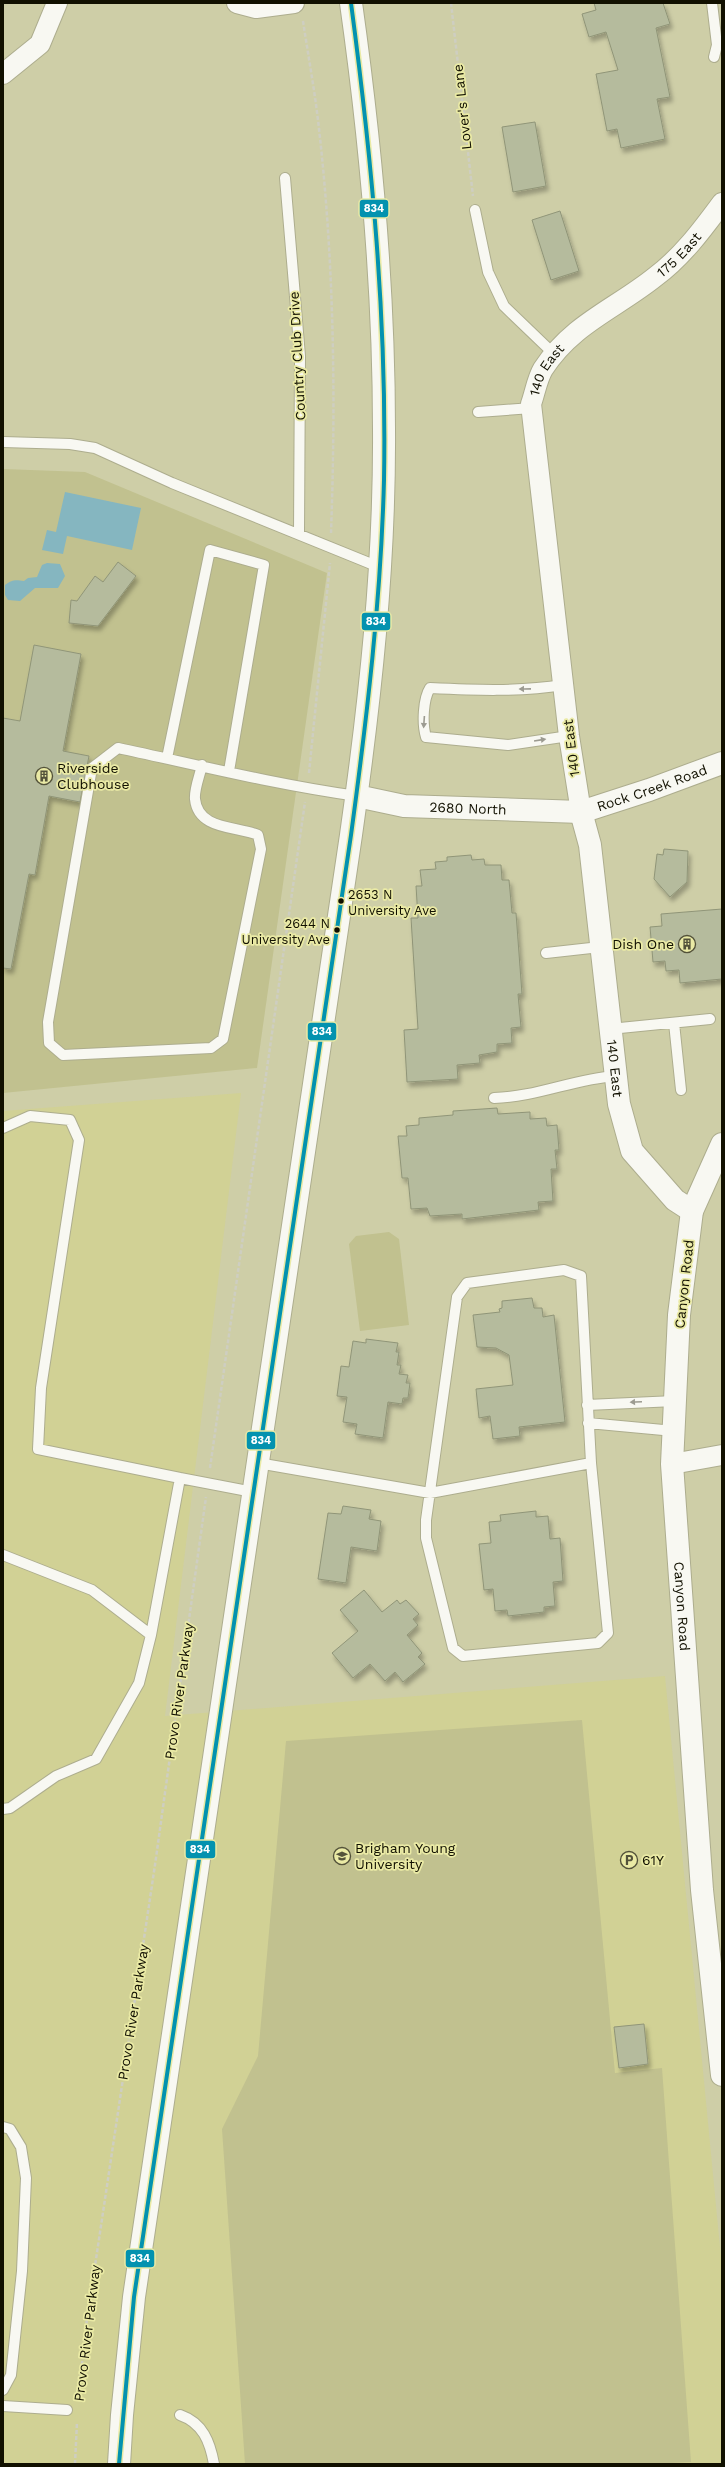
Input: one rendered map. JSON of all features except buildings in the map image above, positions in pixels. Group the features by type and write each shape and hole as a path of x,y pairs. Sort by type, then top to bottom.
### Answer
{"main road":[{"path":"119,2464 124,2391 136,2289 357,796 368,708 379,567 384,430 380,279 367,114 351,3"},
{"name":"Rock Creek Road","path":"581,812 649,790 722,762"},
{"name":"2680 North","path":"357,796 404,806 581,812"},
{"name":"140 East","path":"581,812 590,845 600,947 619,1104 632,1151 675,1200 692,1212"},
{"name":"Canyon Road","path":"722,1144 692,1212 679,1315 672,1464 701,1874 722,2075"},
{"path":"124,2391 134,2464"}],"street":[{"path":"3,74 40,44 58,3"},
{"path":"237,3 256,8 294,3"},
{"name":"175 East","path":"626,296 655,277 696,238 722,203"},
{"name":"140 East","path":"581,812 569,736 532,408 542,370 570,335 626,296"},
{"path":"672,1464 722,1455"}],"lane":[{"path":"712,3 717,45 714,58"},
{"name":"Country Club Drive","path":"285,178 300,356 299,533"},
{"path":"475,210 488,272 504,306 555,355"},
{"path":"478,412 532,408"},
{"path":"3,442 70,444 95,448 172,483 299,533 379,567"},
{"path":"168,758 210,550 264,565 229,771"},
{"path":"564,685 542,688 492,690 430,688 426,694 424,730 426,737 508,745 569,736"},
{"path":"202,765 195,799 200,816 213,824 246,830 258,835 261,849 223,1039 211,1048 63,1055 49,1043 48,1022 92,768 118,748 202,765 307,789 357,796"},
{"path":"546,953 600,947"},
{"path":"610,1029 710,1019"},
{"path":"674,1023 681,1090"},
{"path":"494,1098 534,1094 590,1078 615,1076"},
{"path":"3,1128 30,1116 70,1120 79,1140 42,1388 38,1449 254,1492"},
{"path":"564,1270 581,1276 587,1405 591,1463 608,1633 598,1643 463,1656 453,1648 426,1538 430,1493 457,1297 467,1283 564,1270"},
{"path":"587,1405 675,1401"},
{"path":"588,1423 674,1431"},
{"path":"258,1463 430,1493 591,1463"},
{"path":"3,1809 10,1808 56,1776 96,1758 139,1683 151,1635 180,1478"},
{"path":"3,1555 92,1590 151,1635"},
{"path":"3,2127 10,2129 21,2147 26,2178 22,2271 12,2368 11,2375 3,2390"},
{"path":"3,2406 67,2410"},
{"path":"180,2415 195,2422 203,2431 210,2443 214,2464"}],"path":[{"name":"Lover's Lane","path":"451,3 466,153 475,210"},
{"name":"Provo River Parkway","path":"78,2408 87,2318 155,1865 197,1560"},
{"name":"Provo River Parkway","path":"74,2464 77,2416"}],"shaded area":[{"path":"3,469 85,472 327,573 257,1068 3,1093"},
{"name":"Brigham Young University","path":"241,1093 165,1716 665,1676 722,2268 722,2464 3,2464 3,1111"},
{"path":"389,1232 399,1239 409,1325 360,1331 349,1244 356,1236"},
{"path":"582,1720 615,2073 662,2068 691,2462 653,2464 245,2464 222,2129 258,2056 286,1741"}],"water":[{"path":"65,492 141,508 132,550 67,536 63,554 42,550 47,530 56,532"},
{"path":"47,563 60,564 65,576 58,588 35,588 20,601 8,600 5,595 5,585 12,581 24,581 28,578 37,577 42,565"}],"transit line":[{"name":"834","path":"119,2464 134,2297 351,835 372,658 380,569 384,480 383,360 371,181 359,62 351,3"}],"place":[{"name":"Riverside Clubhouse","path":"44,776"},
{"name":"2653 N University Ave","path":"341,901"},
{"name":"2644 N University Ave","path":"337,930"},
{"name":"Dish One","path":"687,944"},
{"name":"Brigham Young University","path":"342,1856"},
{"name":"61Y","path":"629,1860"}]}
